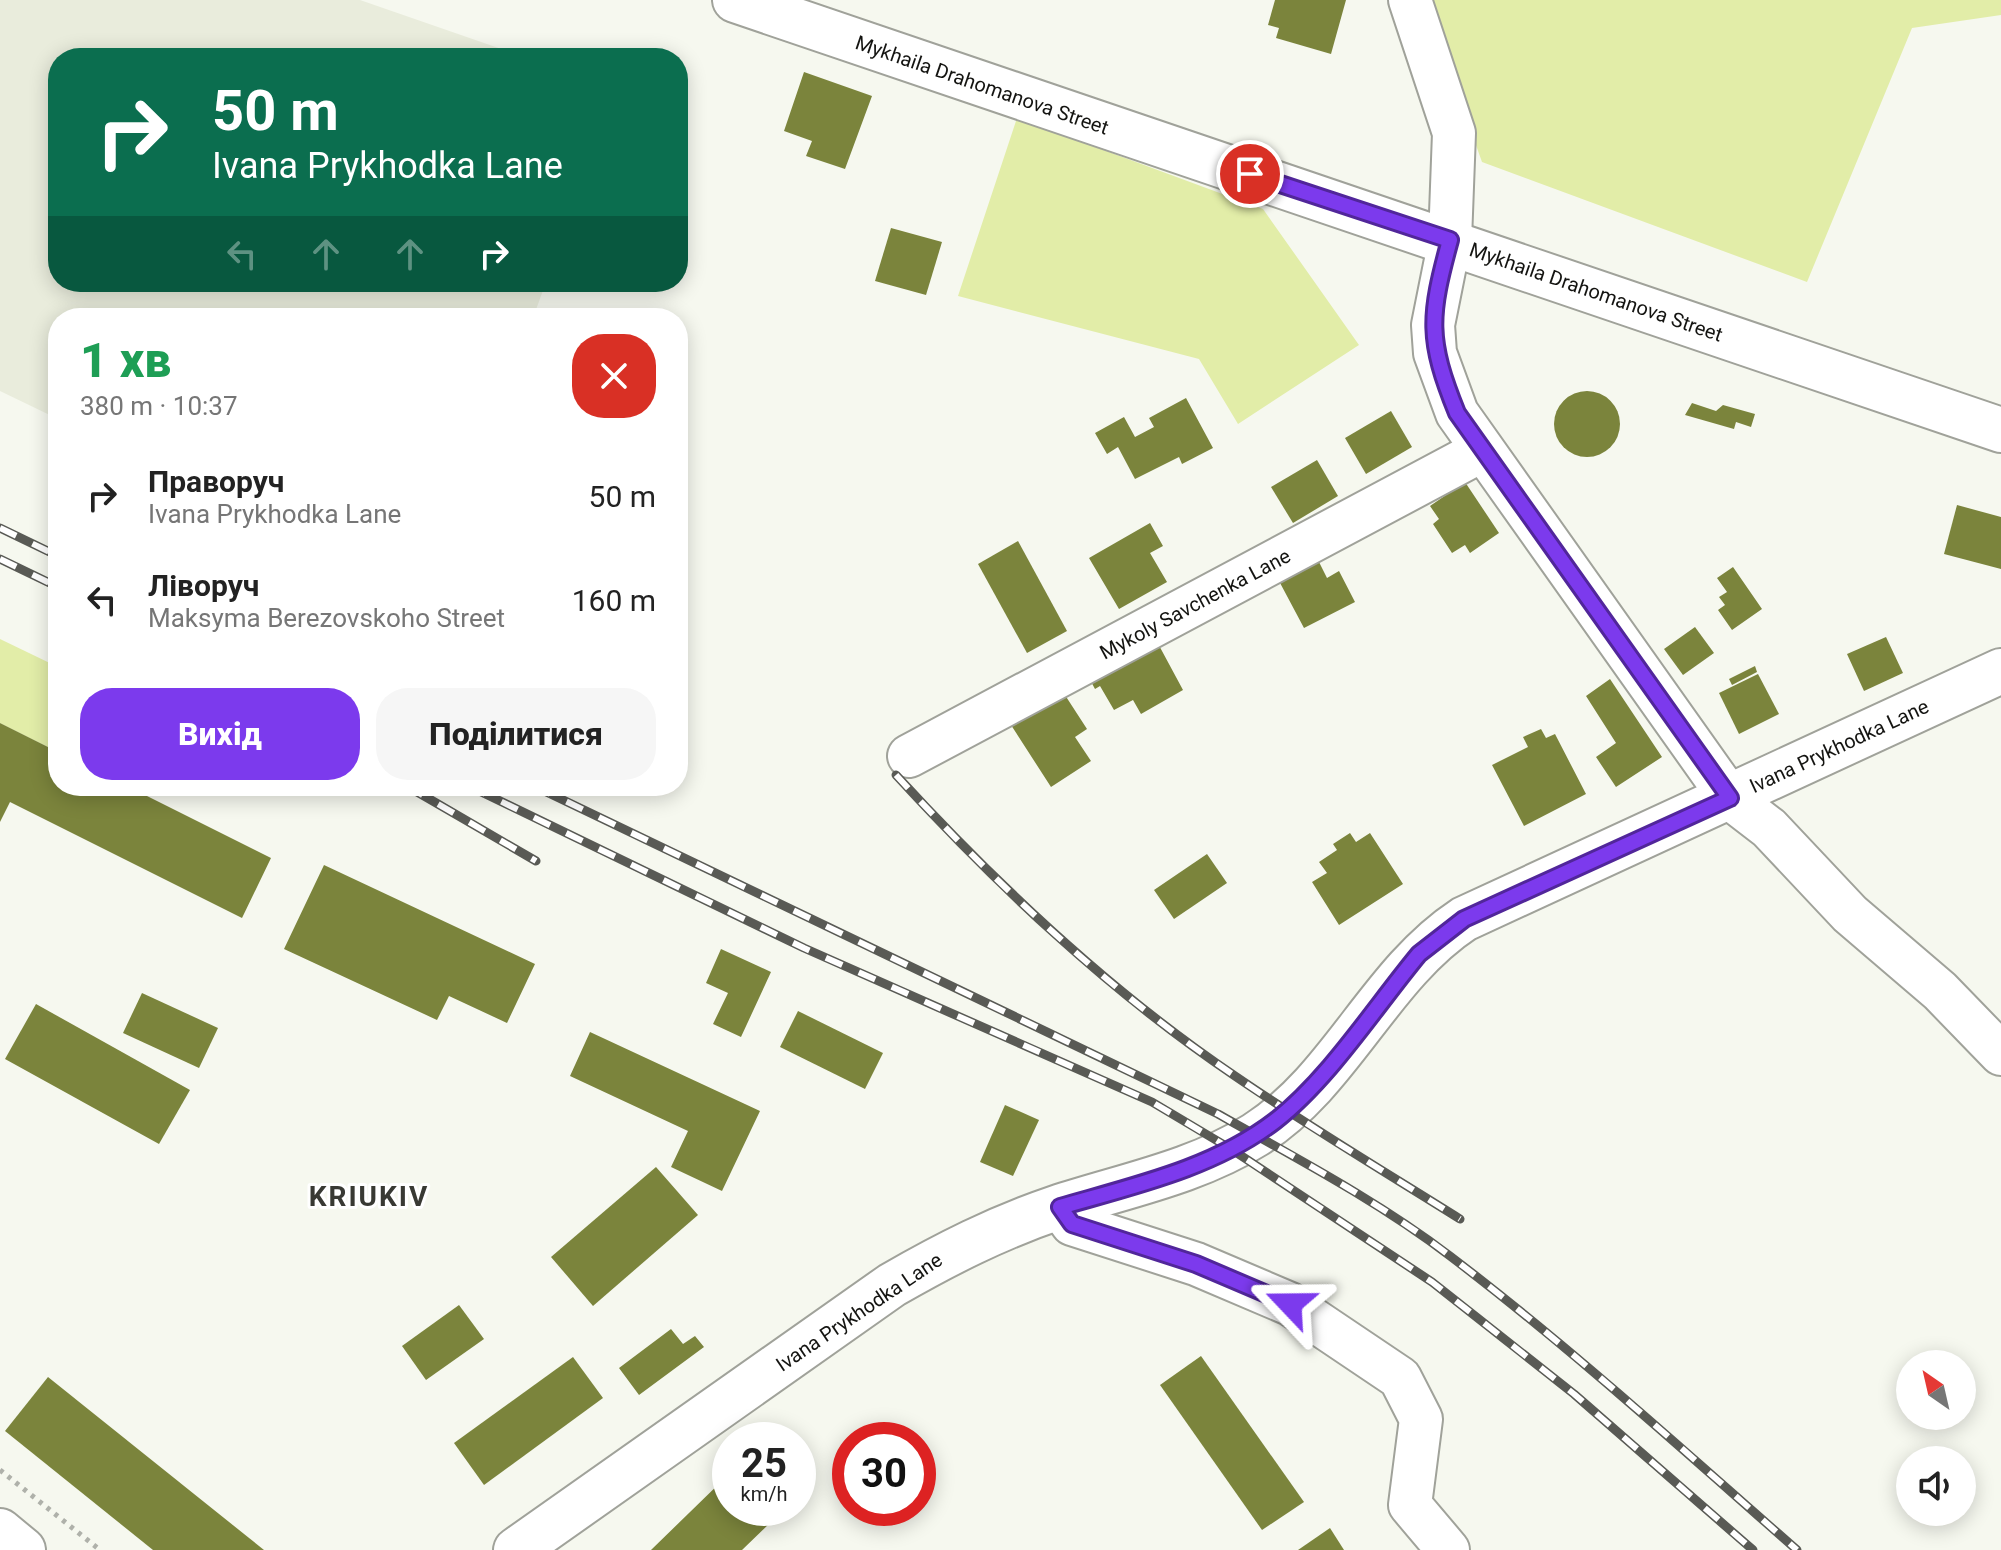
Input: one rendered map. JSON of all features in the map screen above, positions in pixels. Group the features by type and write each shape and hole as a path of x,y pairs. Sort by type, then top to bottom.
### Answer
{"street":[{"name":"Mykhaila Drahomanova Street","path":"735,0 1120,133 1450,240 2001,430"},
{"path":"1410,0 1454,133 1456,161 1450,240 1435,299 1435,353 1457,413 1481,451 1730,798 1769,828 1850,914 1940,991 2001,1054"},
{"name":"Mykoly Savchenka Lane","path":"909,756 1481,451"},
{"name":"Ivana Prykhodka Lane","path":"516,1550 892,1285 975,1238 1198,1163 1255,1135 1299,1099 1419,954 1440,935 1477,913 2001,671"},
{"path":"1060,1207 1072,1224 1196,1264 1290,1304 1400,1378 1421,1419 1410,1505 1448,1550"},
{"path":"0,1531 23,1550"}],"path":[{"path":"0,1470 100,1550"}],"shaded area":[{"path":"0,0 360,0 498,48 48,48 48,292 542,292 537,308 48,308 48,414 0,391"}],"green space":[{"path":"1424,0 2001,0 2001,15 1912,28 1807,282 1482,162"},
{"path":"1017,118 1263,209 1359,345 1238,424 1199,359 958,296"},
{"path":"0,639 48,662 48,747 0,723"}],"building":[{"path":"1275,0 1346,0 1331,54 1276,38 1279,28 1268,25"},
{"path":"804,72 872,96 845,169 806,156 812,141 784,131"},
{"path":"891,228 942,242 926,295 875,281"},
{"path":"1593,391 1611,400 1618,411 1618,437 1611,448 1600,455 1581,457 1563,448 1556,437 1554,418 1563,400 1574,393"},
{"path":"1186,398 1213,448 1182,464 1179,457 1135,479 1118,447 1107,454 1095,433 1124,417 1135,437 1154,427 1149,418"},
{"path":"1692,403 1716,411 1723,405 1755,414 1751,427 1736,422 1734,429 1685,415"},
{"path":"1391,411 1412,447 1366,474 1345,438"},
{"path":"1317,460 1338,496 1293,523 1271,487"},
{"path":"1465,482 1499,533 1470,553 1465,545 1452,553 1433,524 1439,519 1430,506"},
{"path":"1957,505 2001,517 2001,569 1944,554"},
{"path":"1150,523 1163,546 1150,553 1167,582 1119,609 1089,558"},
{"path":"1018,541 1067,631 1027,653 978,564"},
{"path":"1318,560 1327,578 1339,571 1355,602 1304,628 1279,581"},
{"path":"1733,567 1762,609 1732,630 1718,610 1725,605 1719,597 1727,592 1717,578"},
{"path":"1695,627 1714,653 1683,675 1664,649"},
{"path":"1886,637 1903,673 1864,691 1847,654"},
{"path":"1155,638 1183,690 1141,714 1133,700 1114,710 1100,686 1095,689 1088,676"},
{"path":"1755,666 1757,672 1732,685 1729,679"},
{"path":"1758,674 1779,714 1739,734 1719,693"},
{"path":"1610,679 1662,757 1616,787 1596,757 1616,743 1586,696"},
{"path":"1063,692 1087,729 1075,737 1091,761 1051,787 1011,725"},
{"path":"0,723 48,747 48,796 147,796 271,858 242,918 10,802 0,822"},
{"path":"1541,729 1546,738 1555,734 1586,794 1524,826 1492,765 1528,747 1523,737"},
{"path":"1350,833 1356,842 1370,833 1403,884 1339,925 1312,882 1327,873 1319,862 1337,850 1333,844"},
{"path":"1207,854 1227,883 1174,919 1154,890"},
{"path":"324,865 535,964 507,1023 449,996 437,1020 284,949"},
{"path":"721,949 771,972 741,1037 713,1024 728,993 706,983"},
{"path":"142,993 218,1028 199,1068 123,1033"},
{"path":"36,1004 190,1090 159,1144 5,1059"},
{"path":"798,1011 883,1053 865,1089 780,1047"},
{"path":"590,1032 760,1111 722,1191 671,1167 688,1131 570,1076"},
{"path":"1005,1105 1039,1120 1013,1176 980,1162"},
{"path":"656,1167 698,1215 593,1306 551,1257"},
{"path":"459,1305 484,1339 426,1380 402,1346"},
{"path":"671,1329 683,1344 695,1336 704,1347 639,1395 619,1368"},
{"path":"1201,1356 1304,1502 1262,1530 1160,1385"},
{"path":"573,1357 603,1398 484,1485 454,1443"},
{"path":"48,1377 264,1550 153,1550 5,1431"},
{"path":"712,1491 712,1526 767,1526 742,1550 651,1550"},
{"path":"1330,1528 1344,1550 1298,1550"}],"railway":[{"path":"0,528 48,551"},
{"path":"0,559 48,582"},
{"path":"896,775 1015,897 1143,1009 1263,1095 1460,1219"},
{"path":"424,796 536,861"},
{"path":"490,796 804,948 1152,1102 1231,1149 1432,1282 1574,1394 1753,1550"},
{"path":"555,796 1218,1114 1366,1199 1423,1236 1539,1327 1797,1550"}],"district":[{"name":"KRIUKIV","path":"369,1196"}],"route":[{"path":"1250,174 1450,240 1435,299 1433,325 1435,353 1457,413 1481,451 1730,798 1464,919 1440,935 1419,954 1299,1099 1255,1135 1231,1149 1147,1182 1060,1207 1072,1224 1196,1264 1290,1304"}]}
